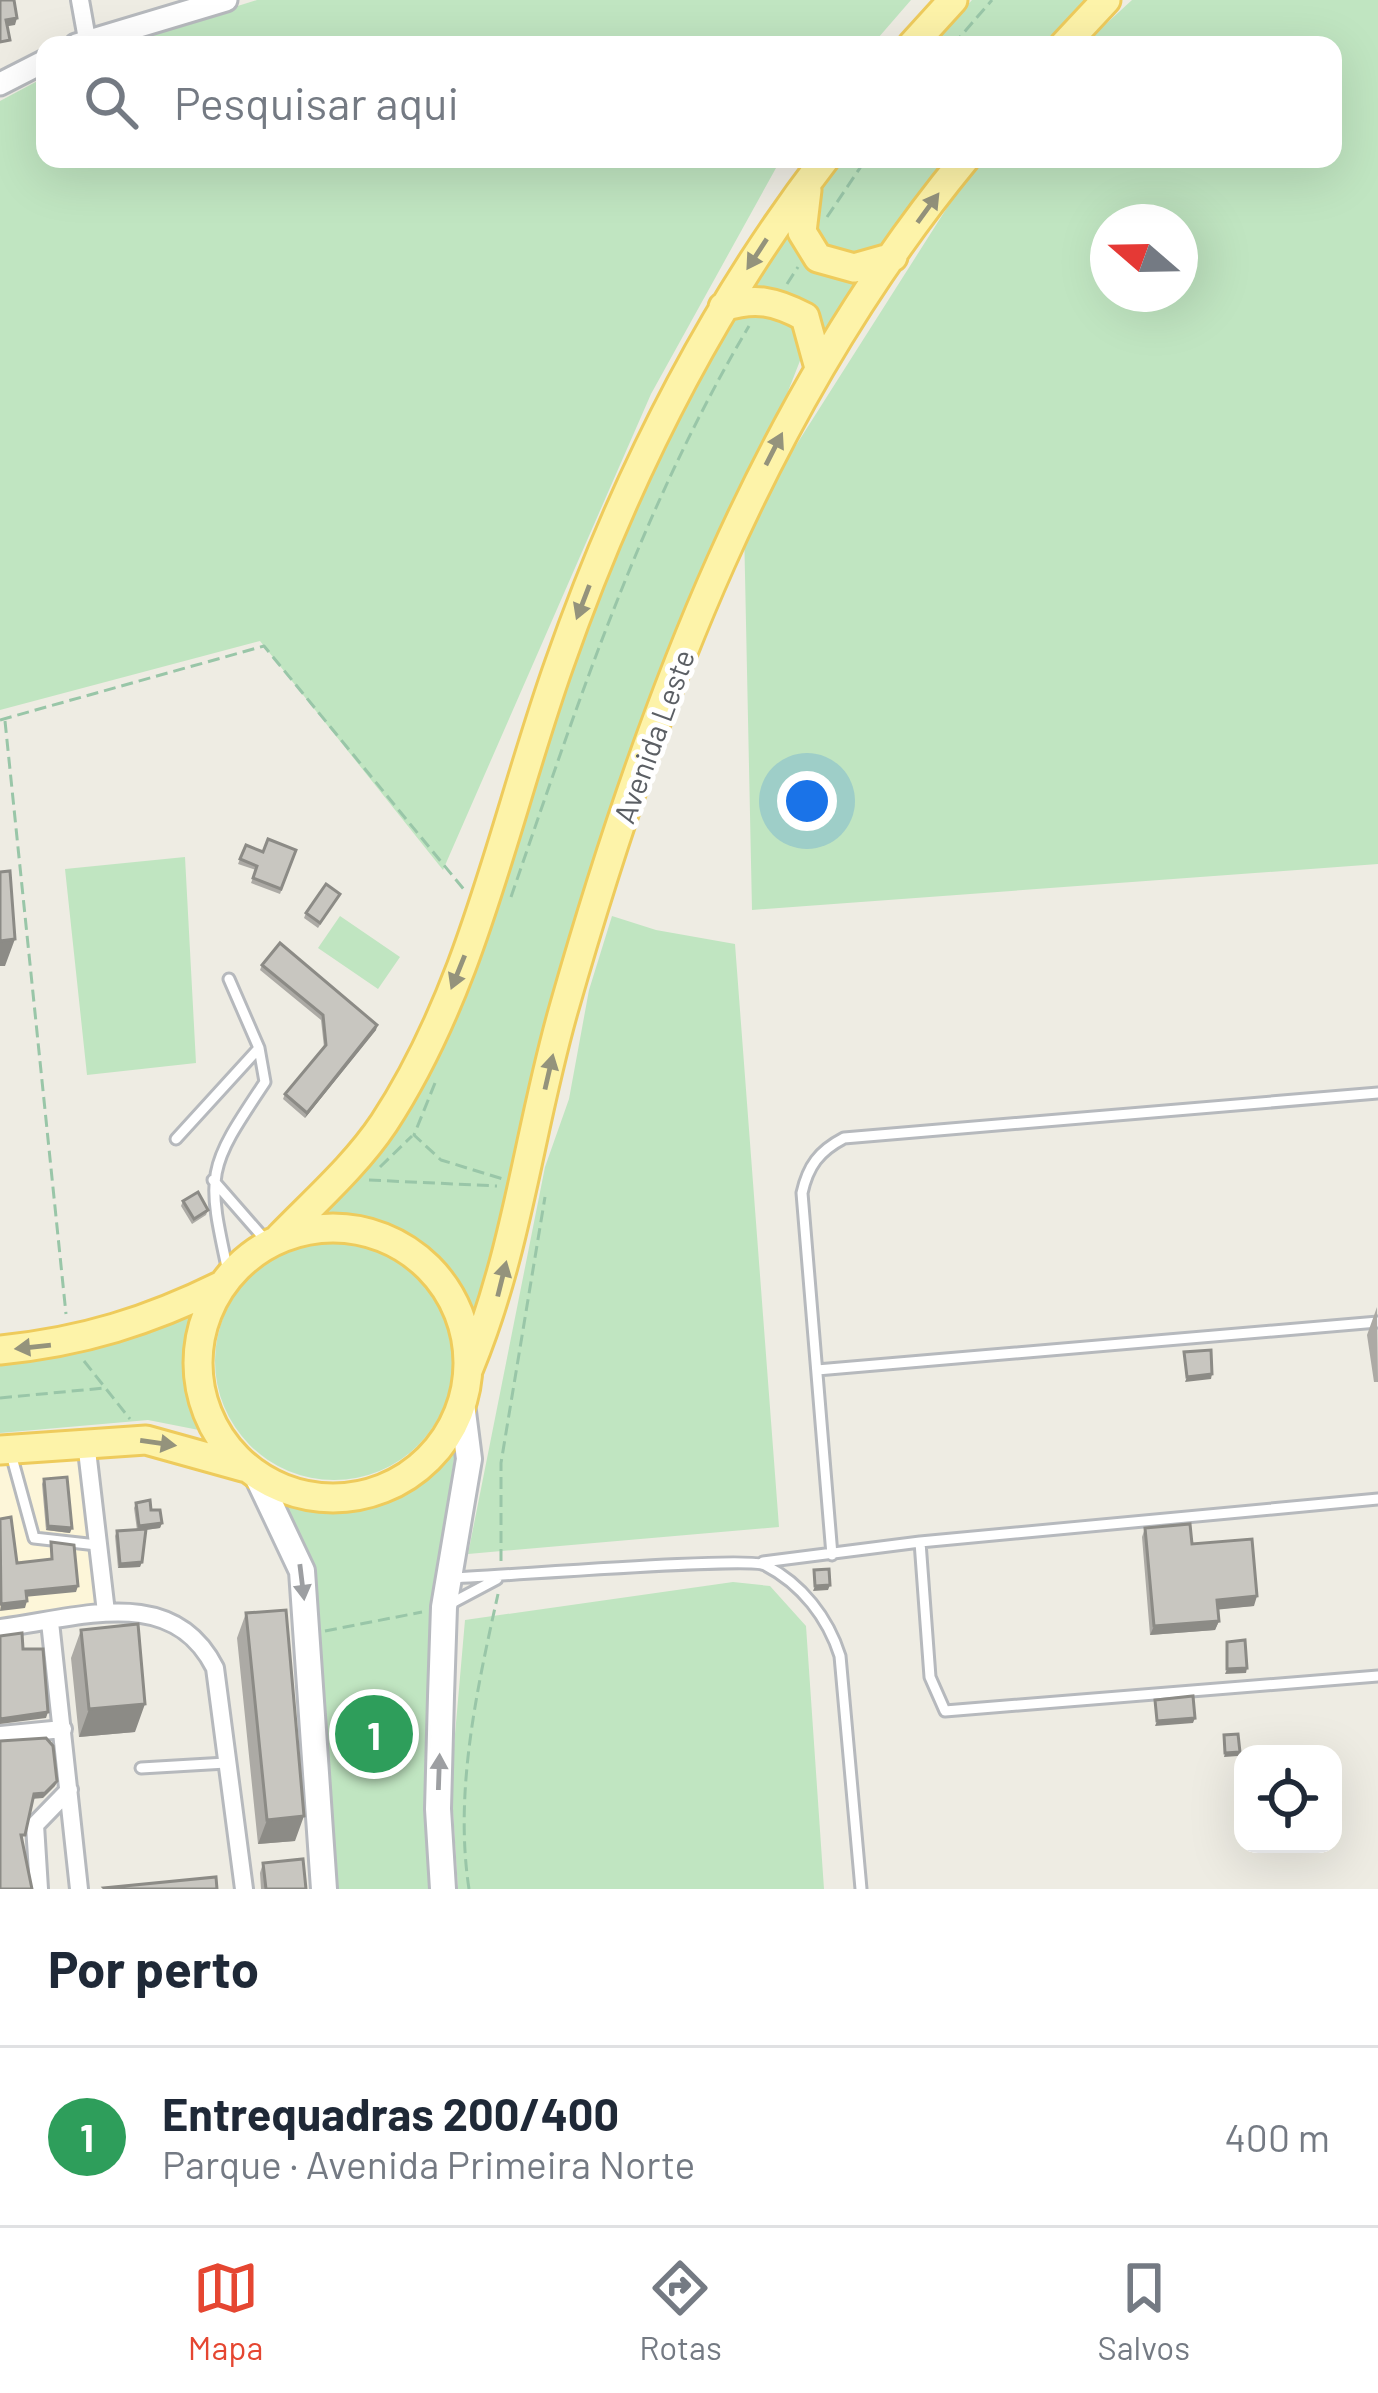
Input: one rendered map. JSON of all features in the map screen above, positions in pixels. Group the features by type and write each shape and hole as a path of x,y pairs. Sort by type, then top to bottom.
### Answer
{"main road":[{"path":"920,36 953,0"},
{"path":"1072,36 1106,0"},
{"name":"Avenida Leste","path":"469,1368 500,1292 562,1013 614,843 733,532 819,368 957,168"},
{"path":"817,169 802,208 808,249 830,265 854,268 893,257"},
{"path":"0,1350 68,1330 150,1320 226,1280 274,1240 358,1155 401,1096 460,967 596,568 640,467 723,307 817,169"},
{"path":"723,307 748,300 776,302 805,317 819,368"},
{"path":"5,1449 146,1440 336,1499 377,1492 414,1472 444,1442 462,1404 469,1368 465,1329 450,1293 410,1251 357,1228 318,1227 274,1240"},
{"path":"226,1280 204,1321 198,1361 202,1401 220,1438 251,1472 302,1571 324,1889"},
{"path":"443,1889 437,1809 436,1609 448,1578 469,1459 462,1404"}],"street":[{"path":"80,0 81,36"},
{"path":"102,36 226,0"},
{"path":"0,84 36,66"},
{"path":"86,1442 106,1612"},
{"path":"0,1628 106,1612 170,1618 201,1642 214,1668 231,1762 244,1889"},
{"path":"50,1622 79,1889"},
{"path":"0,1736 63,1730"},
{"path":"39,1889 35,1825 70,1790"}],"lane":[{"path":"226,1280 213,1180 220,1151 265,1082 259,1048 230,979"},
{"path":"176,1139 259,1048"},
{"path":"832,1556 802,1193 815,1159 844,1138 1378,1093"},
{"path":"213,1180 274,1240"},
{"path":"817,1370 1378,1322"},
{"path":"5,1449 34,1538 98,1545"},
{"path":"448,1578 832,1556 920,1542 1378,1499"},
{"path":"920,1542 930,1677 945,1711 1378,1676"},
{"path":"761,1562 807,1597 832,1630 840,1656 861,1889"},
{"path":"436,1609 501,1576"},
{"path":"141,1768 231,1762"}],"path":[{"path":"960,36 992,0"},
{"path":"511,898 567,728 670,466 754,318 776,302 860,168"},
{"path":"146,1440 68,1330 3,720 264,646 480,908"},
{"path":"367,1180 414,1135 439,1074"},
{"path":"414,1135 441,1160 508,1180"},
{"path":"357,1176 505,1186"},
{"path":"469,1889 466,1808 475,1702 501,1576 501,1463 542,1235 546,1198 538,1193"},
{"path":"0,1398 106,1388"},
{"path":"315,1633 436,1609"}],"shaded area":[{"path":"74,1434 103,1603 43,1619 0,1622 0,1443"}],"green space":[{"path":"257,0 911,0 880,36 142,36"},
{"path":"972,0 1091,0 1058,36 940,36"},
{"path":"1132,0 1378,0 1378,864 752,910 744,527 972,168 1342,168 1342,36 1093,36"},
{"path":"36,82 36,168 776,168 651,394 443,870 260,641 0,710 0,101"},
{"path":"825,168 949,168 797,385 808,348 803,317 748,291"},
{"path":"749,294 778,297 805,348 611,843 472,1353 446,1291 408,1248 355,1229 287,1234 407,1067 647,482 723,326"},
{"path":"185,857 196,1063 87,1075 65,869"},
{"path":"340,916 400,957 378,989 318,948"},
{"path":"612,916 656,930 735,944 779,1527 468,1554 545,1167 569,1099 589,990"},
{"path":"334,1242 380,1251 418,1277 444,1315 453,1361 444,1407 418,1445 380,1471 334,1480 288,1471 250,1445 224,1407 215,1361 224,1315 250,1277 288,1251"},
{"path":"203,1306 192,1370 209,1432 148,1420 0,1433 0,1364 104,1346"},
{"path":"460,1420 436,1578 431,1889 328,1889 299,1572 264,1483 315,1503 370,1497 427,1473"},
{"path":"733,1582 770,1586 806,1626 824,1889 458,1889 451,1780 465,1620"}],"building":[{"path":"0,0 14,0 17,18 6,20 10,40 0,42"},
{"path":"268,839 296,850 281,889 253,878 257,866 240,859 246,845 263,852"},
{"path":"10,871 15,939 0,941 0,872"},
{"path":"326,884 340,894 320,923 306,913"},
{"path":"280,943 377,1025 307,1113 285,1094 326,1045 323,1015 262,965"},
{"path":"198,1192 208,1210 194,1219 183,1201"},
{"path":"1211,1350 1212,1374 1187,1377 1184,1352"},
{"path":"67,1477 72,1528 48,1526 44,1479"},
{"path":"150,1500 151,1510 160,1510 162,1523 139,1526 136,1503"},
{"path":"11,1517 17,1563 52,1559 51,1542 74,1545 78,1586 26,1591 27,1601 1,1604 0,1519"},
{"path":"1190,1524 1192,1544 1252,1539 1257,1596 1217,1600 1219,1621 1154,1626 1145,1528"},
{"path":"146,1529 142,1562 120,1564 117,1531"},
{"path":"829,1569 830,1585 815,1586 814,1570"},
{"path":"286,1610 304,1816 267,1820 246,1613"},
{"path":"138,1624 145,1704 89,1709 81,1630"},
{"path":"22,1633 23,1649 43,1649 48,1712 0,1719 0,1636"},
{"path":"1245,1640 1247,1668 1227,1669 1227,1642"},
{"path":"1193,1696 1195,1718 1157,1721 1155,1700"},
{"path":"1238,1734 1234,1752 1225,1753 1224,1735"},
{"path":"46,1738 53,1746 57,1781 45,1793 34,1794 25,1835 21,1835 32,1889 0,1889 0,1741"},
{"path":"303,1859 306,1889 266,1889 263,1863"},
{"path":"216,1877 217,1889 104,1888"}],"place":[{"name":"Entrequadras 200/400","path":"374,1734"}]}
